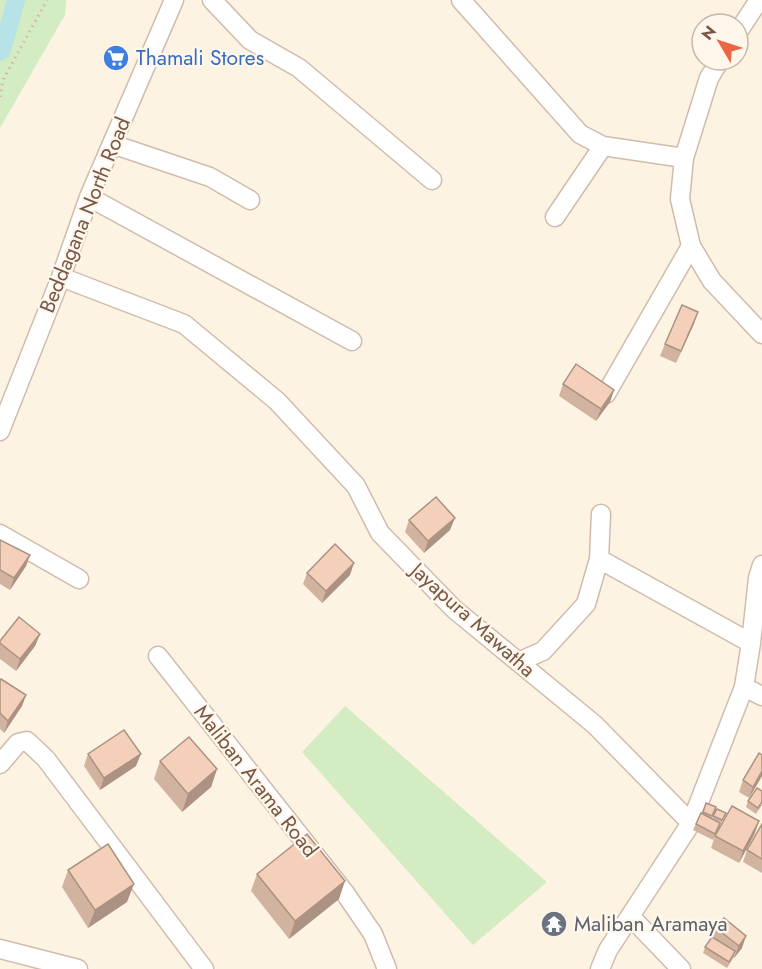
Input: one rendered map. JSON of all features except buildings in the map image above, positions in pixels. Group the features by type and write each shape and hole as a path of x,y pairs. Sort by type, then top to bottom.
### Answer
{"street":[{"name":"Beddagana North Road","path":"0,431 89,197 174,0"},
{"path":"212,0 249,40 299,68 432,180"},
{"path":"461,0 580,134 603,146 684,158"},
{"path":"750,14 759,0"},
{"path":"713,72 684,158 680,199 691,246 712,281 762,333"},
{"path":"112,144 210,177 250,200"},
{"path":"555,217 603,146"},
{"path":"89,197 352,341"},
{"path":"606,394 691,246"},
{"name":"Jayapura Mawatha","path":"60,277 184,324 277,401 356,486 380,533 454,609 595,725 691,823"},
{"path":"518,662 543,651 586,604 599,559 601,514"},
{"path":"0,534 79,579"},
{"path":"599,559 751,643"},
{"path":"600,969 608,950 691,823 744,687 758,578 762,565"},
{"name":"Maliban Arama Road","path":"158,656 345,893 373,934 387,969"},
{"path":"744,687 762,696"},
{"path":"0,764 18,743 27,741 46,759 204,969"},
{"path":"630,916 681,969"},
{"path":"0,949 78,969"}],"path":[{"path":"0,97 3,80 47,0"}],"green space":[{"path":"0,0 66,0 65,15 0,128"},
{"path":"345,706 547,882 473,945 302,752"}],"waterway":[{"path":"0,52 16,0"}],"place":[{"name":"Thamali Stores","path":"116,58"},
{"name":"Maliban Aramaya","path":"554,924"}]}
